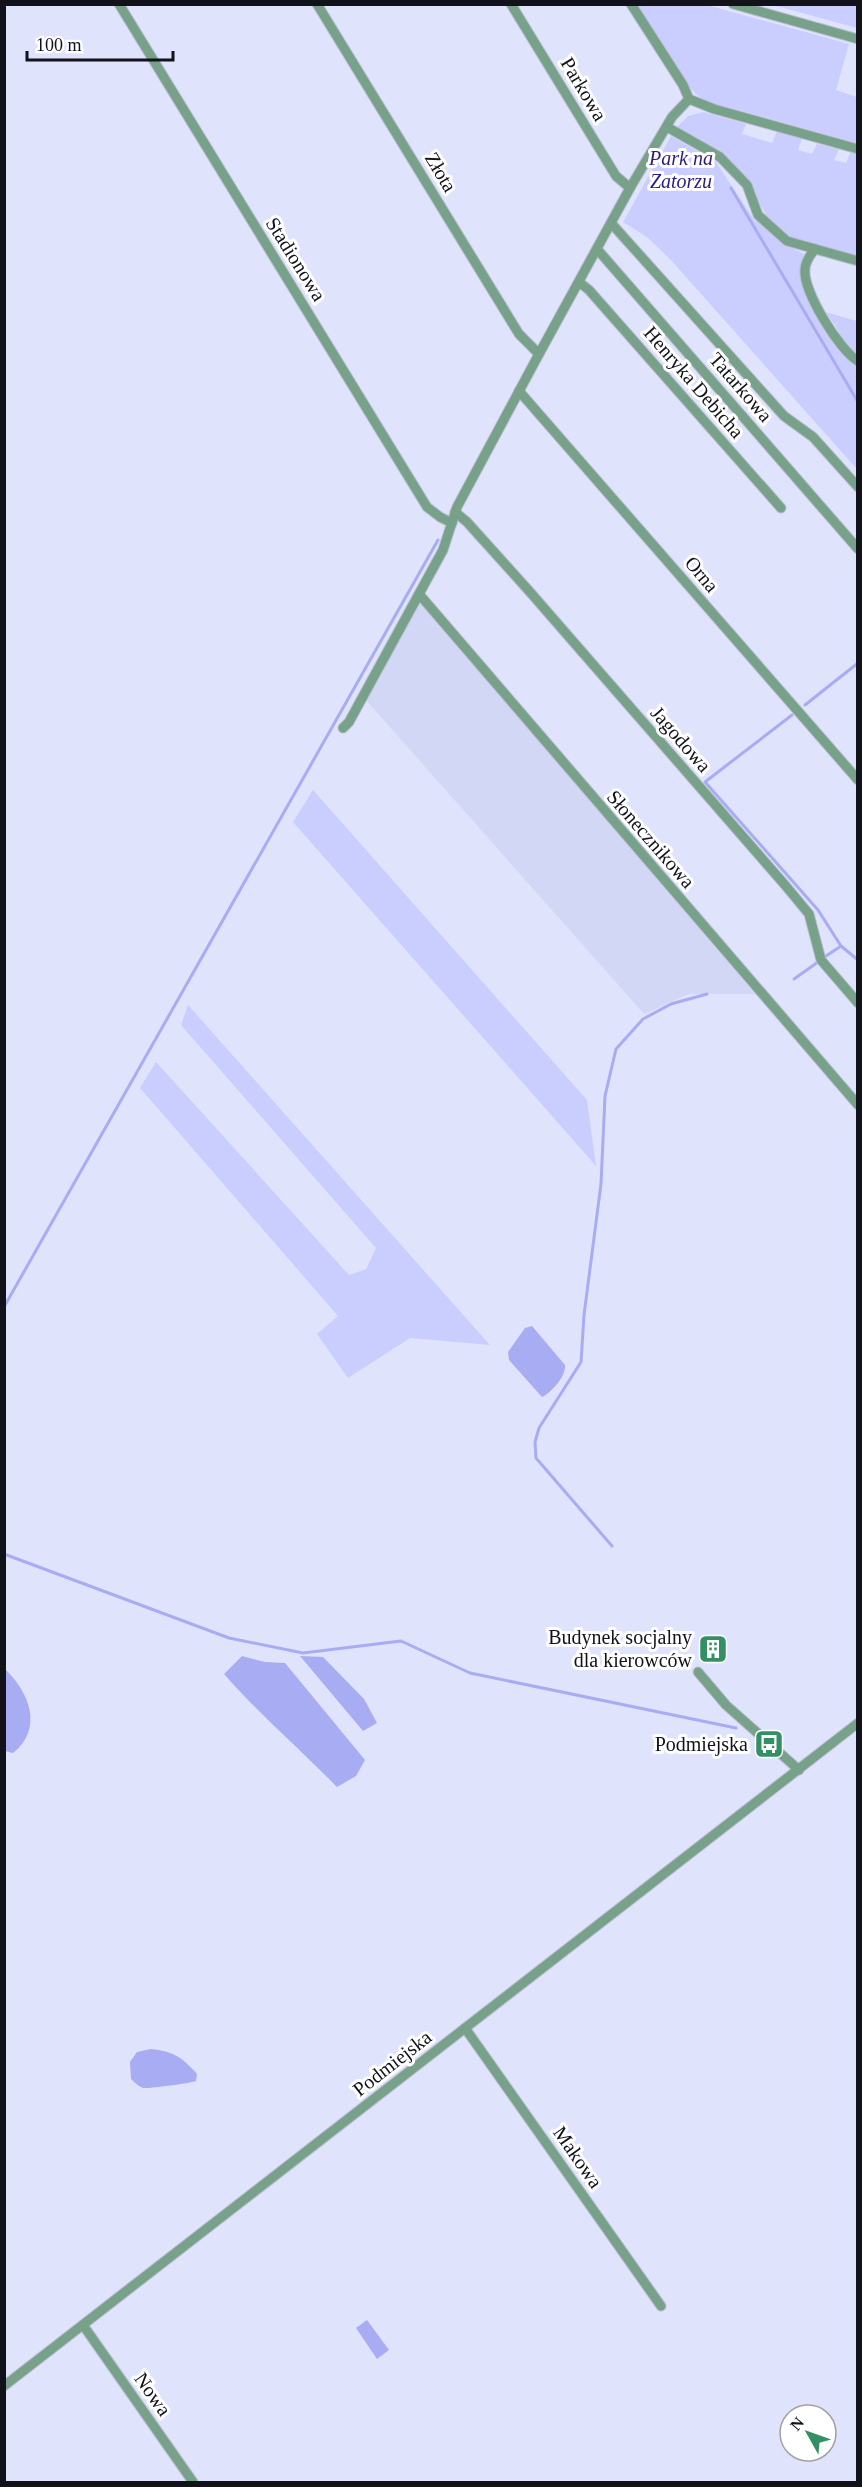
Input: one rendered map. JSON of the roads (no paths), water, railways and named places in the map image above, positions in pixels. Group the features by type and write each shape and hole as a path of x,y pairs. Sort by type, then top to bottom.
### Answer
{"street":[{"name":"Stadionowa","path":"119,4 427,507 440,518 452,523"},
{"name":"Złota","path":"317,4 519,334 538,354"},
{"name":"Parkowa","path":"511,4 616,176 630,188"},
{"path":"631,4 683,85 689,99 714,109 858,149"},
{"path":"733,4 858,39"},
{"path":"343,728 349,722 446,543 455,512 538,354 630,188 676,112 689,99"},
{"path":"667,127 720,157 747,185 758,215 787,241 858,261"},
{"path":"611,223 784,417 813,437 858,487"},
{"name":"Tatarkowa","path":"597,249 858,549"},
{"path":"814,249 804,270 807,285 818,309 842,346 858,361"},
{"name":"Henryka Debicha","path":"579,282 589,290 781,508"},
{"name":"Orna","path":"519,391 858,780"},
{"name":"Jagodowa","path":"455,512 467,522 537,600 809,914 821,960 858,1003"},
{"name":"Słonecznikowa","path":"419,594 858,1105"},
{"path":"698,1672 726,1705 798,1770"},
{"name":"Podmiejska","path":"4,2386 858,1723"},
{"name":"Makowa","path":"465,2028 662,2306"},
{"name":"Nowa","path":"83,2325 193,2482"}],"waterway":[{"path":"731,188 858,402"},
{"path":"4,1307 438,540"},
{"path":"805,705 858,663"},
{"path":"792,715 705,782 818,910 841,946"},
{"path":"823,958 841,946 858,960"},
{"path":"794,979 818,962"},
{"path":"612,1546 536,1458 535,1442 539,1428 581,1362 584,1315 601,1184 605,1096 616,1049 643,1019 671,1004 707,994"},
{"path":"4,1554 229,1638 303,1653 401,1641 470,1673 736,1728"}],"place":[{"name":"Budynek socjalny dla kierowców","path":"713,1649"},
{"name":"Podmiejska","path":"769,1744"}],"park label":[{"name":"Park na Zatorzu","path":"681,170"}]}
